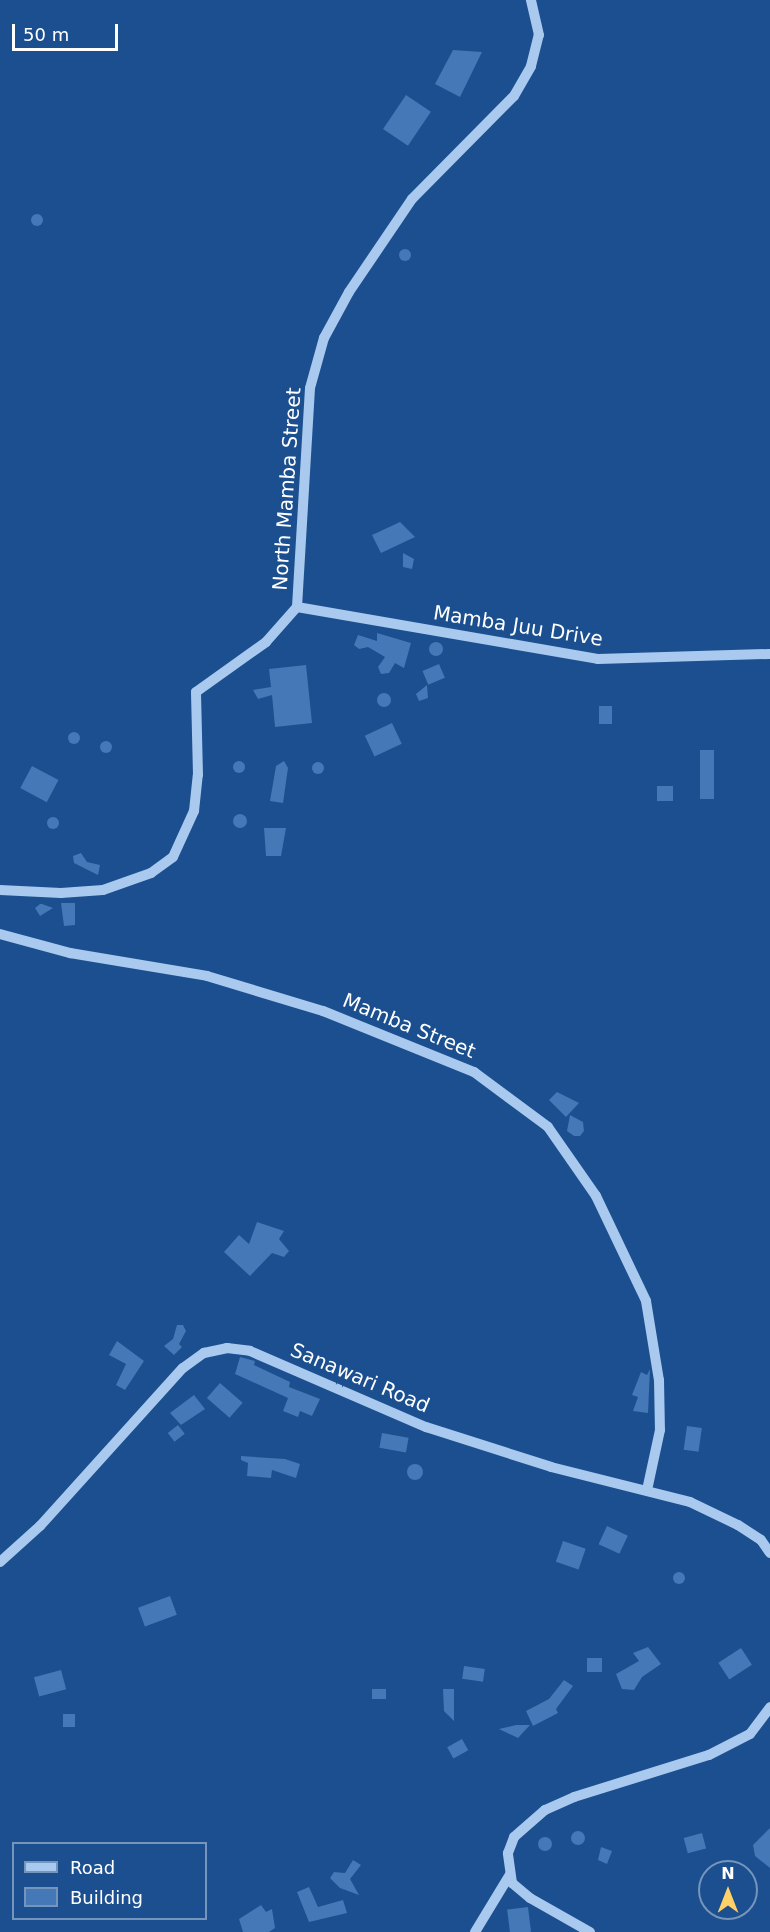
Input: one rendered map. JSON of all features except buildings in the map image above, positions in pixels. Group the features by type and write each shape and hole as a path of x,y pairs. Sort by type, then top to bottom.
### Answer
{"street":[{"name":"North Mamba Street","path":"0,890 61,893 103,890 164,867 188,830 194,811 198,776 196,692 266,642 297,607 310,388 324,338 360,273 412,199 514,96 531,66 539,35 531,0"},
{"name":"Mamba Juu Drive","path":"297,607 598,659 770,654"},
{"name":"Mamba Street","path":"0,934 70,953 207,976 323,1011 474,1072 548,1127 597,1196 646,1301 659,1380 660,1430 647,1490"},
{"name":"Sanawari Road","path":"0,1562 40,1526 183,1368 204,1353 227,1348 250,1351 426,1427 551,1467 690,1502 738,1525 761,1540 770,1553"},
{"path":"475,1932 509,1875 508,1853 514,1837 545,1810 709,1755 750,1734 770,1707"},
{"path":"509,1875 530,1898 590,1932"}]}
